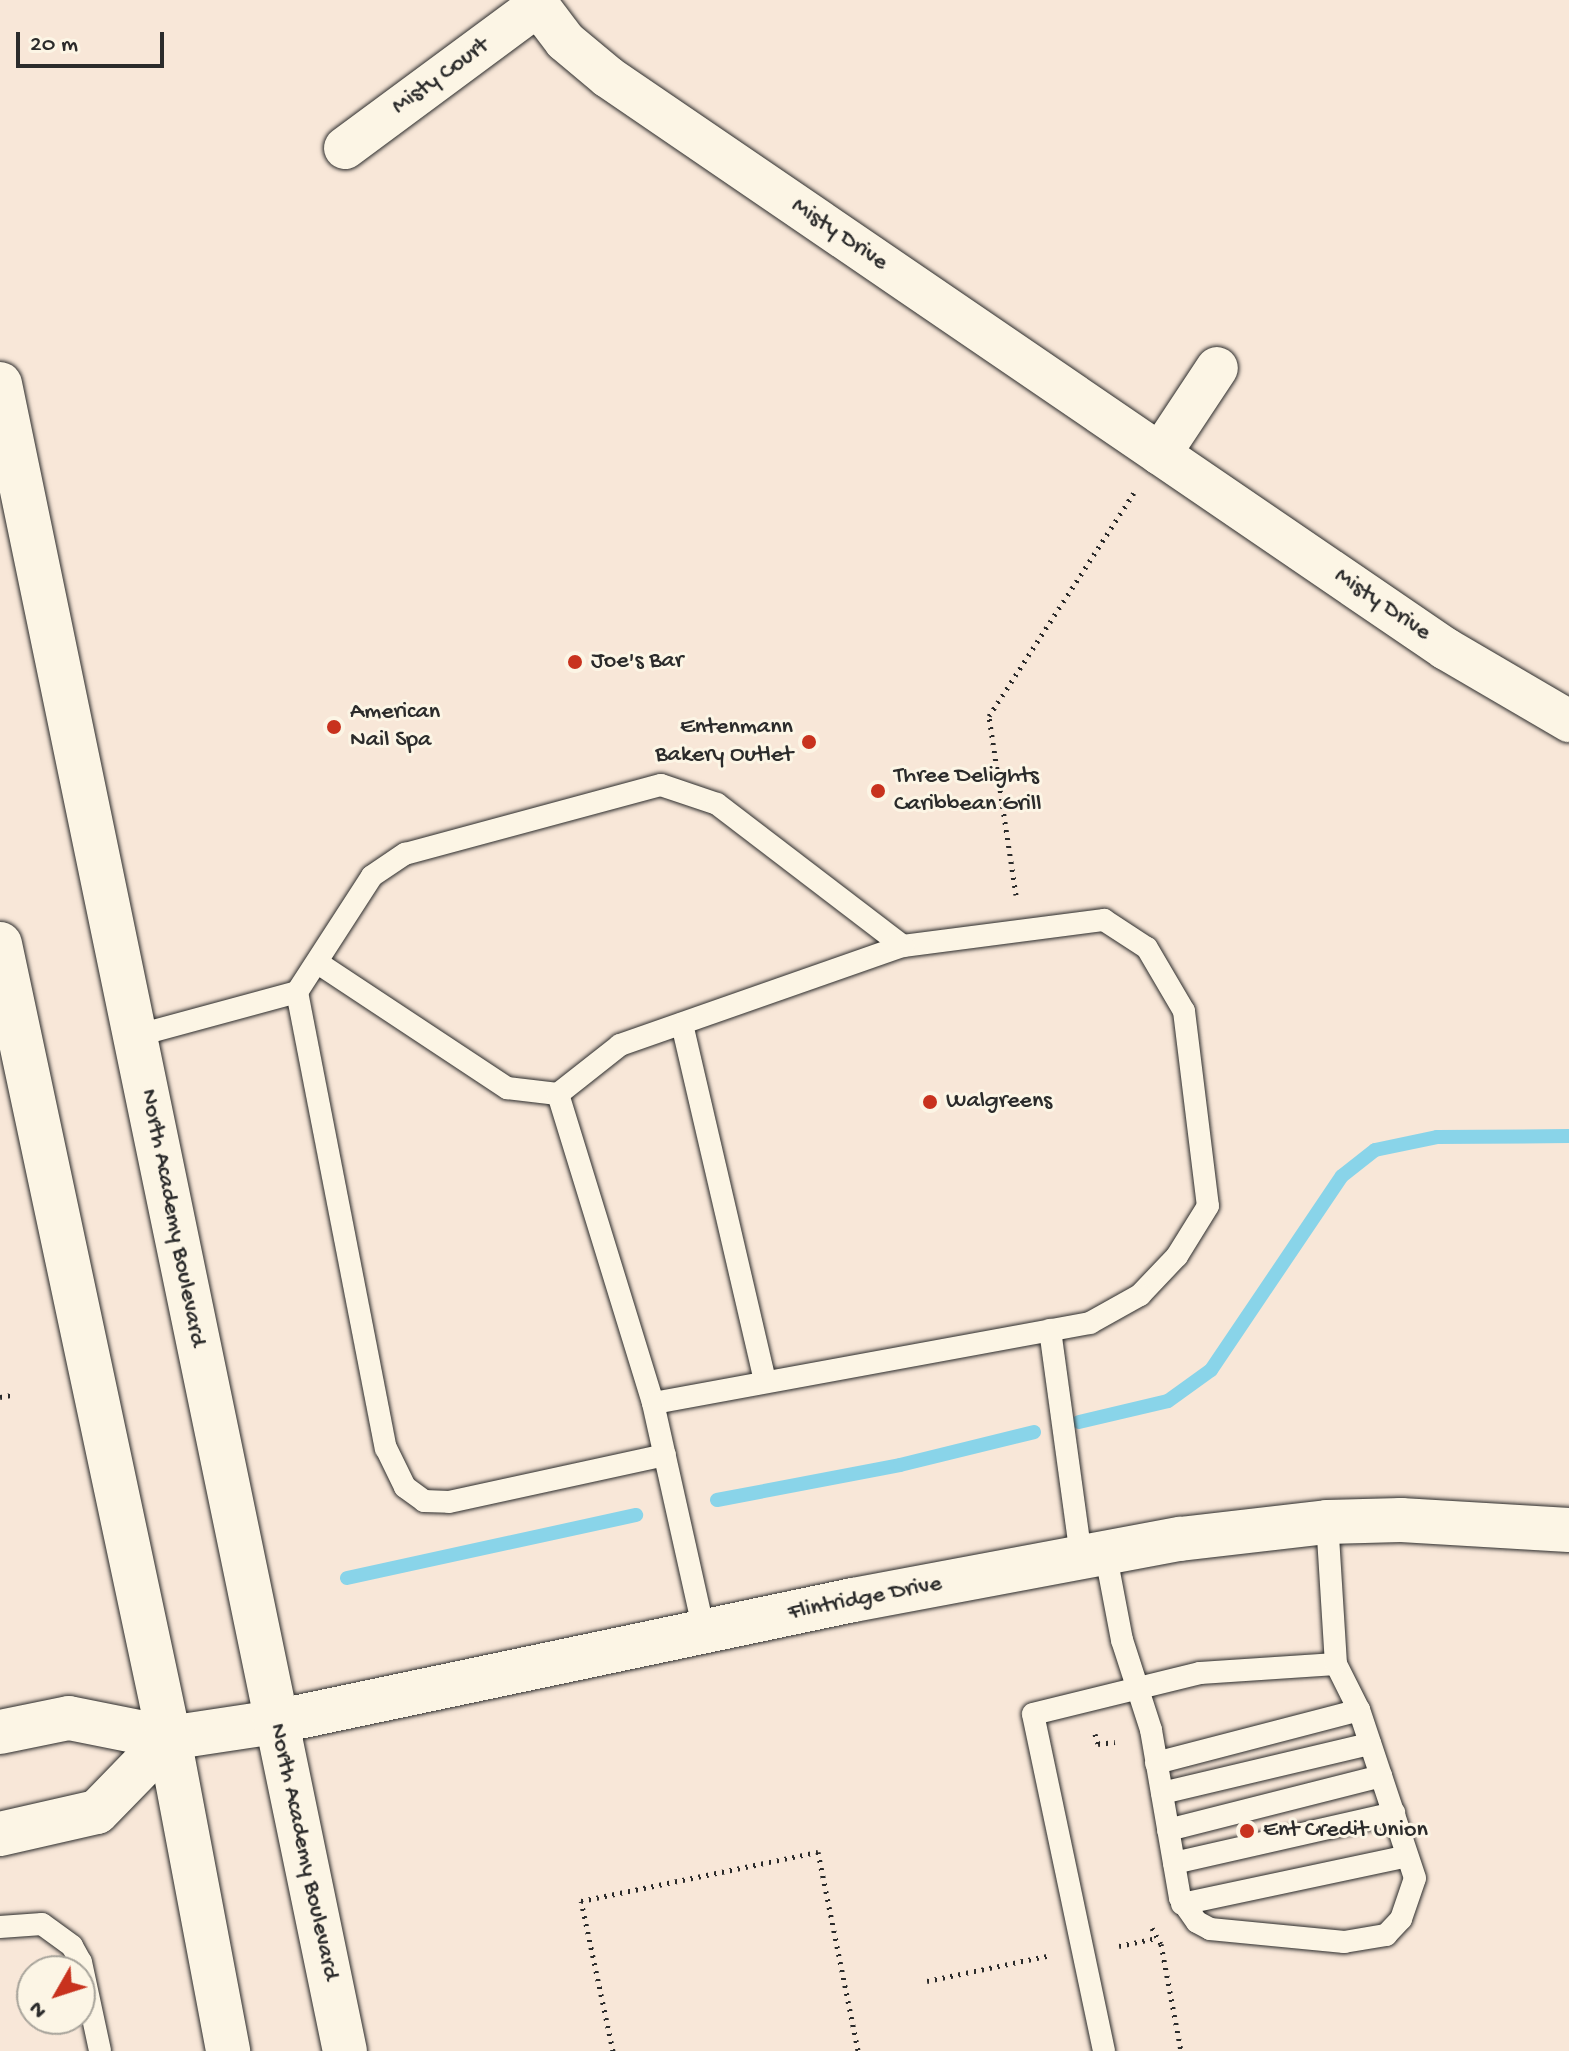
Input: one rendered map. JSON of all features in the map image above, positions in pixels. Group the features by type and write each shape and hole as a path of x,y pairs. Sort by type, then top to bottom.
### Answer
{"main road":[{"name":"North Academy Boulevard","path":"0,384 345,2051"},
{"path":"0,944 169,1738 228,2051"},
{"name":"Flintridge Drive","path":"0,1732 69,1718 169,1738 275,1722 1093,1554 1327,1522 1401,1520 1569,1530"},
{"path":"0,1834 97,1812 169,1738"}],"street":[{"name":"Misty Court","path":"345,148 535,3"},
{"name":"Misty Drive","path":"535,3 565,41 608,77 1446,649 1569,721"},
{"path":"1160,454 1217,368"}],"lane":[{"path":"135,1036 297,992 372,876 405,854 661,785 717,804 903,946"},
{"path":"318,963 507,1088 558,1094 620,1045 903,946 1104,920 1147,948 1184,1011 1208,1206 1177,1256 1140,1295 1090,1323 653,1403"},
{"path":"297,992 386,1448 405,1487 424,1501 449,1502 665,1455"},
{"path":"682,1024 765,1382"},
{"path":"558,1094 653,1403 704,1632"},
{"path":"1050,1330 1093,1554 1136,1684 1156,1763 1182,1904 1197,1922 1210,1929 1367,1941 1386,1935 1412,1898 1415,1878 1394,1813 1359,1710 1336,1664 1327,1522"},
{"path":"1104,2051 1033,1714 1136,1684 1200,1673 1336,1664"},
{"path":"1156,1763 1359,1710"},
{"path":"1162,1793 1370,1744"},
{"path":"1168,1830 1381,1776"},
{"path":"1174,1863 1394,1813"},
{"path":"1182,1904 1407,1856"},
{"path":"0,1927 42,1924 72,1946 81,1962 100,2051"}],"path":[{"path":"1021,930 989,716 1134,493"},
{"path":"0,1397 11,1395"},
{"path":"613,2051 581,1901 818,1852 858,2051"},
{"path":"1117,1946 1157,1938"},
{"path":"927,1981 1051,1955"}],"waterway":[{"path":"1079,1422 1168,1401 1211,1370 1342,1176 1375,1150 1437,1137 1569,1136"},
{"path":"717,1500 900,1465 1034,1432"},
{"path":"347,1578 636,1515"}],"place":[{"name":"Joe's Bar","path":"575,662"},
{"name":"American Nail Spa","path":"334,727"},
{"name":"Entenmann Bakery Outlet","path":"809,742"},
{"name":"Three Delights Caribbean Grill","path":"878,791"},
{"name":"Walgreens","path":"930,1102"},
{"name":"Ent Credit Union","path":"1247,1831"}]}
